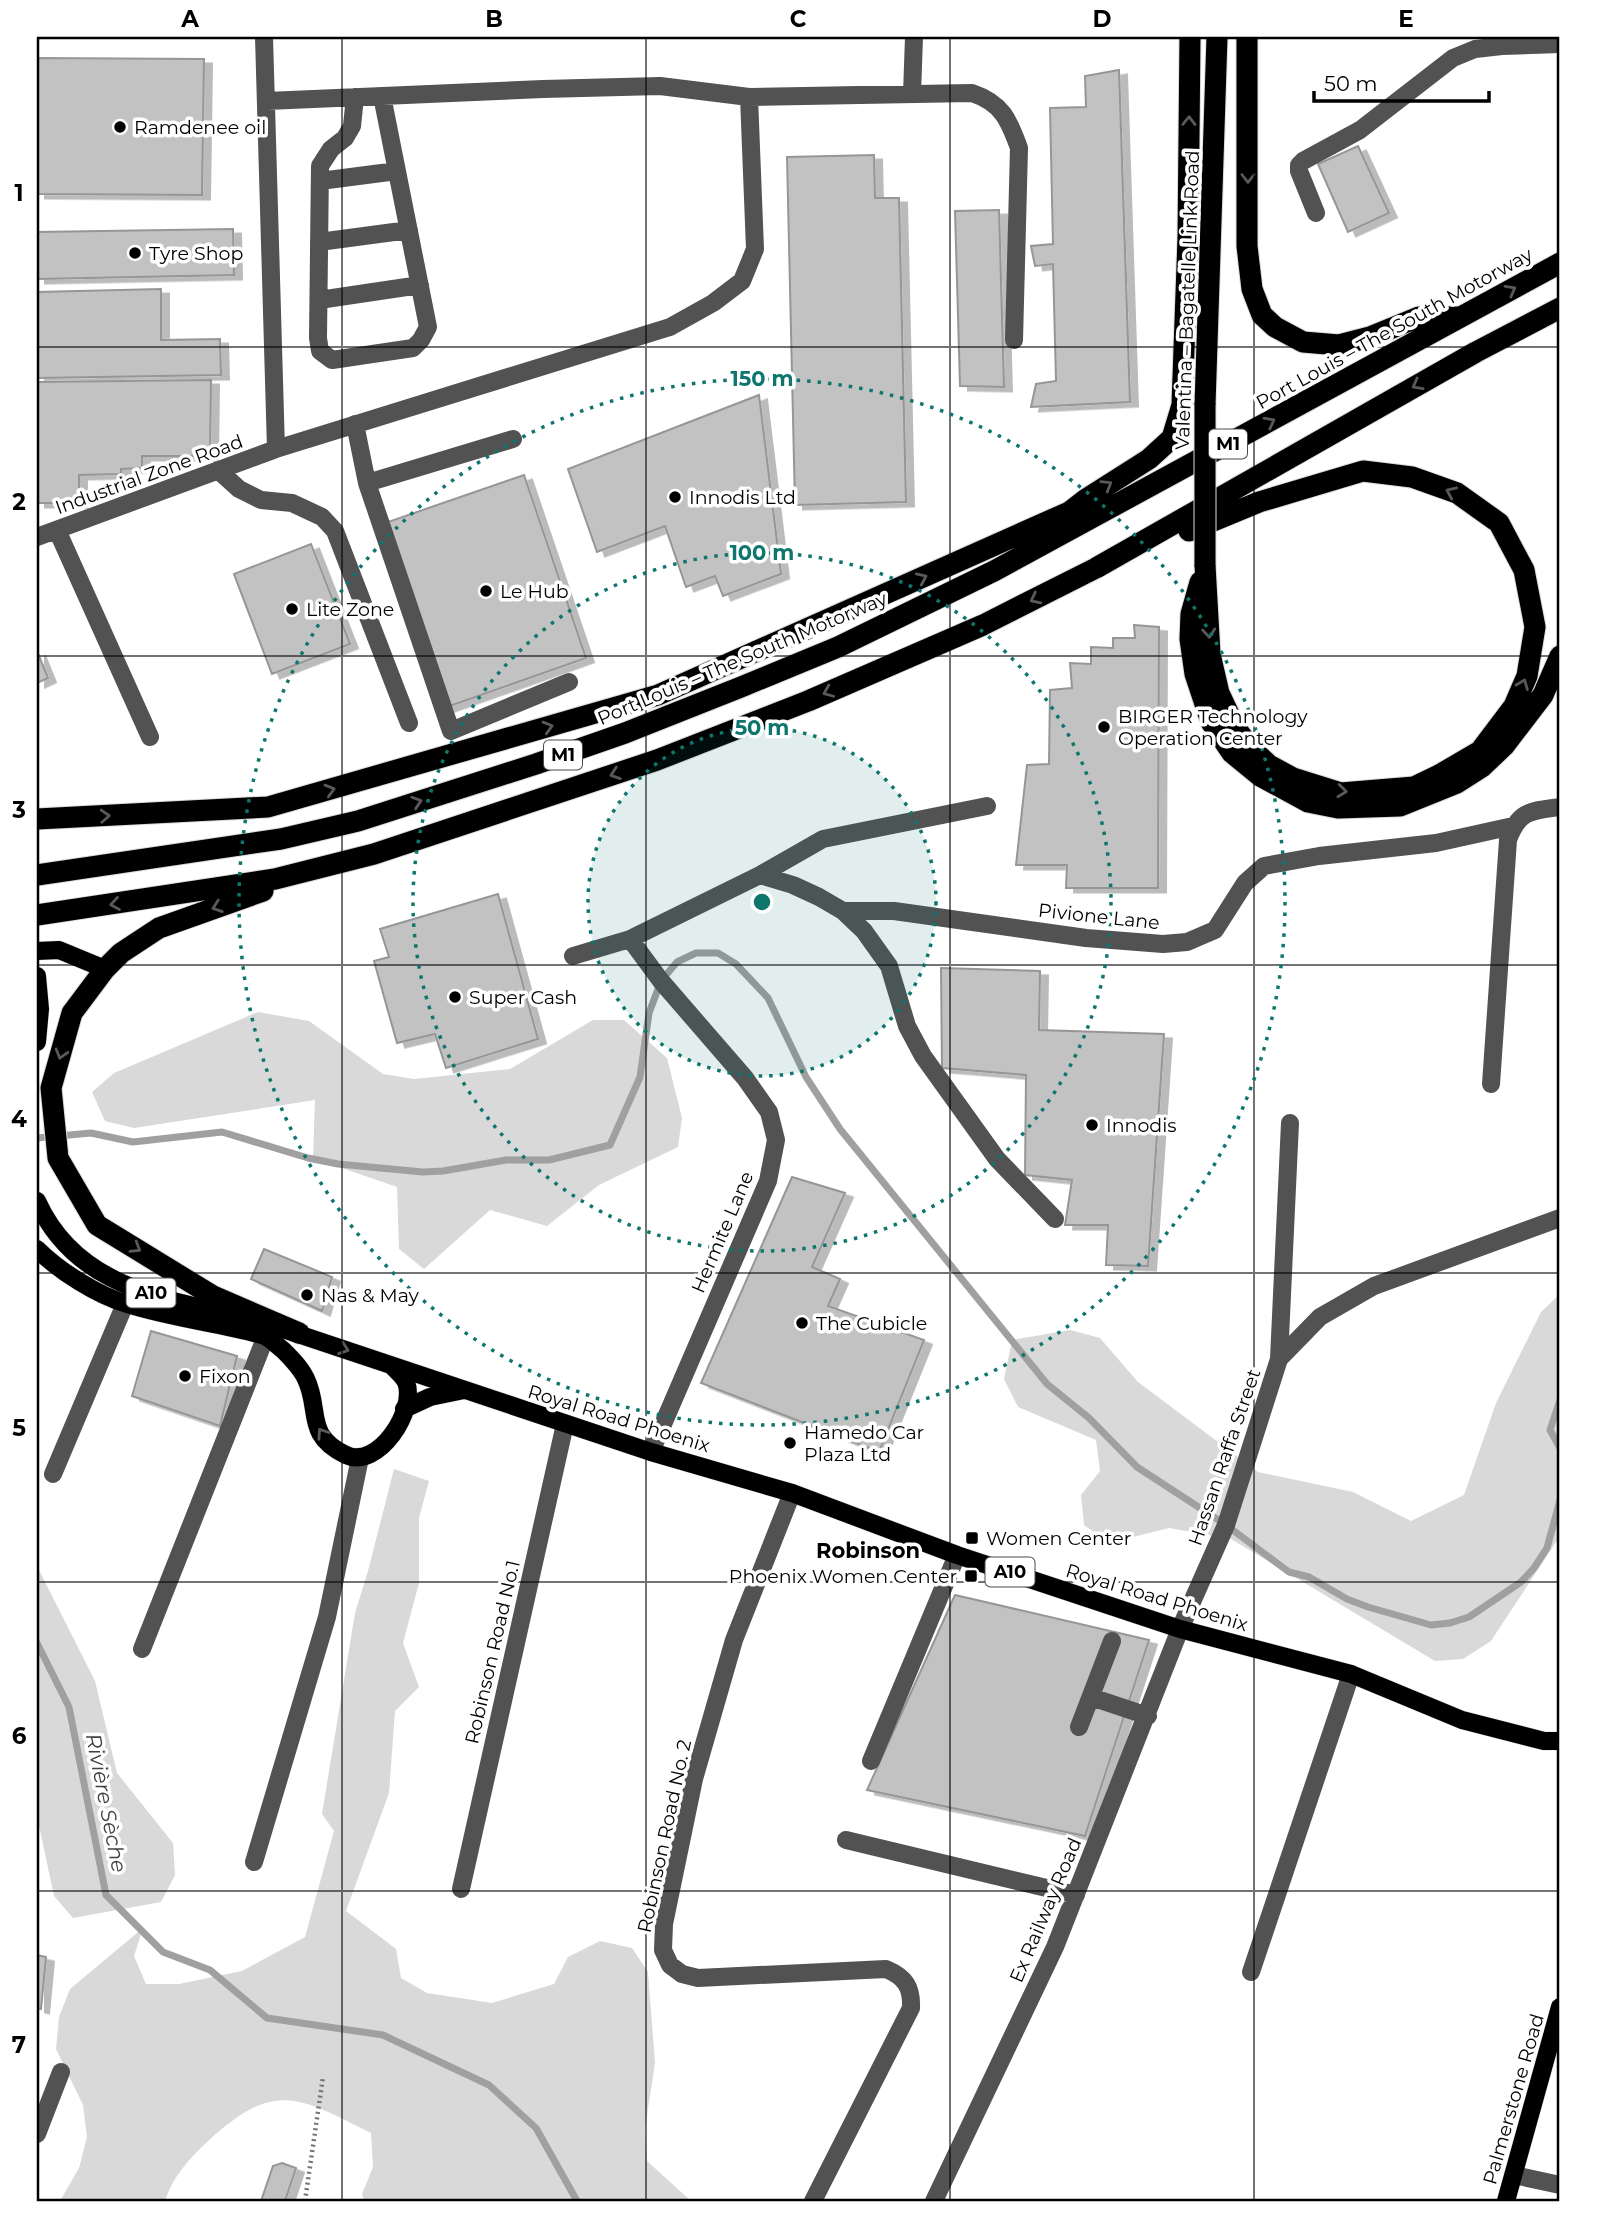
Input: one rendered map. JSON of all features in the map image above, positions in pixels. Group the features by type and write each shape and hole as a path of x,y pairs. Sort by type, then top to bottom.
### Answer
{"highway":[{"path":"995,571 1086,499 1149,459 1172,438 1182,405 1188,238 1190,37"},
{"name":"Valentina – Bagatelle Link Road","path":"1205,565 1205,405 1217,37"},
{"path":"1247,37 1247,246 1252,289 1262,315 1276,327 1303,342 1339,345 1370,337 1419,317 1462,317"},
{"name":"Port Louis – The South Motorway","path":"37,875 281,839 358,821 561,756 741,687 838,647 995,571 1560,263"},
{"name":"M1","path":"37,915 275,879 374,854 657,760 808,701 983,625 1096,568 1409,390 1560,308"},
{"path":"1096,568 1259,502 1363,471 1412,477 1457,493 1499,523 1524,570 1533,615 1535,627 1527,676 1514,706 1480,751 1414,787 1341,793 1293,778 1269,765 1250,747 1235,727 1219,693 1210,654 1205,565"},
{"path":"37,819 268,807 658,695 1069,512"},
{"path":"1205,565 1191,614 1190,639 1195,674 1211,722 1232,753 1260,776 1308,802 1338,808 1400,806 1457,783 1482,767 1504,746 1543,695 1560,656"},
{"path":"658,695 741,687"},
{"path":"299,1333 213,1296 97,1225 58,1158 51,1088 72,1013 105,969 121,953 159,928 374,854"}],"main road":[{"path":"37,951 59,950 105,969"},
{"path":"37,977 40,1009 37,1042"},
{"name":"A10","path":"37,1200 47,1224 72,1252 94,1270 122,1284 299,1333 464,1390"},
{"path":"37,1249 80,1282 125,1304 266,1336 295,1361 307,1380 316,1427 329,1444 347,1455 360,1458 377,1450 393,1436 404,1409 407,1388 406,1381 390,1364"},
{"path":"404,1409 430,1397 464,1390"},
{"name":"Royal Road Phoenix","path":"464,1390 650,1452 792,1493 957,1555 1180,1629 1351,1674 1462,1720 1544,1741 1560,1741"},
{"name":"Palmerstone Road","path":"1506,2201 1560,2007"}],"street":[{"path":"264,37 276,449"},
{"path":"912,93 914,37"},
{"path":"1316,213 1299,171 1299,165 1303,161 1360,130 1453,58 1475,49 1560,44"},
{"path":"267,101 660,86 749,97 972,93 998,106 1011,127 1019,148 1014,340"},
{"path":"355,97 352,126 320,166 320,351 332,360 414,348 428,327 382,96"},
{"name":"Industrial Zone Road","path":"37,537 276,449 670,327 713,303 742,281 755,249 749,97"},
{"path":"320,181 397,171"},
{"path":"319,242 408,230"},
{"path":"319,300 420,285"},
{"path":"355,424 367,483 451,731 569,682"},
{"path":"367,483 513,439"},
{"path":"218,470 239,489 261,500 292,503 322,517 335,531 409,723"},
{"path":"57,530 150,737"},
{"path":"573,957 630,939 760,875 822,839 987,806"},
{"name":"Pivione Lane","path":"843,911 894,911 1086,938 1163,944 1187,942 1215,930 1245,883 1264,866 1319,856 1436,843 1513,826 1520,817 1530,811 1560,807"},
{"path":"1491,1084 1508,840 1513,826"},
{"path":"760,875 793,885 819,897 843,911 864,932 889,967 907,1026 923,1056 997,1158 1055,1219"},
{"name":"Hermite Lane","path":"630,939 661,981 745,1078 769,1112 776,1140 768,1181 650,1452"},
{"path":"1279,1359 1290,1123"},
{"name":"Hassan Raffa Street","path":"1180,1629 1226,1525 1279,1359 1320,1317 1374,1286 1560,1218"},
{"path":"53,1474 125,1304"},
{"path":"142,1649 266,1336"},
{"name":"Robinson Road No.1","path":"461,1889 565,1424"},
{"path":"254,1862 327,1617 360,1458"},
{"name":"Robinson Road No. 2","path":"792,1493 734,1640 694,1779 664,1924 663,1950 670,1965 682,1973 698,1978 886,1969 898,1974 908,1984 912,1995 911,2008 813,2201"},
{"path":"871,1761 957,1555"},
{"name":"Ex Railway Road","path":"934,2201 1055,1947 1180,1629"},
{"path":"1079,1727 1112,1641"},
{"path":"1251,1972 1351,1674"},
{"path":"1091,1697 1148,1716"},
{"path":"846,1840 1076,1895"},
{"path":"37,2134 61,2072"},
{"path":"1514,2175 1560,2185"}],"path":[{"path":"305,2201 323,2077"}],"shaded area":[{"path":"258,1012 309,1021 383,1074 414,1079 510,1069 593,1020 624,1020 667,1058 682,1118 678,1147 599,1185 547,1226 490,1210 424,1269 399,1249 397,1187 313,1158 315,1100 134,1128 105,1121 92,1092 114,1073"},
{"path":"1560,1294 1560,1536 1491,1641 1463,1659 1435,1661 1231,1539 1169,1528 1109,1543 1084,1525 1081,1495 1100,1471 1096,1440 1018,1407 1004,1379 1012,1340 1070,1330 1100,1338 1138,1382 1258,1472 1353,1492 1411,1521 1464,1495 1496,1403 1541,1312"},
{"path":"394,1469 429,1481 419,1518 419,1583 403,1643 419,1687 395,1711 389,1793 346,1911 396,1949 401,1978 427,1993 492,2003 554,1984 568,1957 600,1941 632,1948 648,1972 655,2063 645,2128 647,2161 691,2201 364,2201 362,2194 373,2167 371,2133 324,2110 287,2100 269,2102 251,2109 208,2141 177,2176 165,2201 60,2201 79,2168 87,2137 83,2105 56,2049 59,2017 70,1989 143,1928 134,1956 146,1984 179,1984 242,1971 305,1937 334,1831 322,1814 355,1613"},
{"path":"37,1566 95,1681 117,1773 173,1843 175,1875 161,1902 73,1918 54,1896 37,1816"}],"building":[{"name":"Ramdenee oil","path":"37,58 204,59 202,195 37,194"},
{"path":"1119,70 1130,402 1031,407 1036,384 1056,381 1053,264 1035,266 1031,246 1053,244 1050,108 1086,107 1085,76"},
{"path":"1358,146 1389,213 1348,232 1318,164"},
{"path":"874,155 875,198 899,198 906,502 795,505 787,157"},
{"path":"999,210 1004,387 960,386 955,211"},
{"name":"Tyre Shop","path":"233,229 234,275 37,279 37,232"},
{"path":"161,289 161,340 220,339 221,375 37,378 37,292"},
{"path":"211,380 210,456 142,456 142,468 121,469 121,474 79,475 79,503 37,503 37,382"},
{"name":"Innodis Ltd","path":"759,395 781,574 723,596 715,576 686,587 665,526 597,552 568,469"},
{"name":"Le Hub","path":"524,475 586,658 447,707 385,523"},
{"name":"Lite Zone","path":"311,544 350,644 272,674 234,574"},
{"name":"BIRGER Technology Operation Center","path":"1134,625 1159,627 1158,888 1066,888 1067,865 1016,865 1027,765 1049,764 1050,690 1072,688 1070,663 1091,664 1091,647 1113,648 1113,638 1135,638"},
{"path":"37,651 48,678 37,683"},
{"name":"Super Cash","path":"498,894 538,1039 446,1068 435,1034 397,1043 374,961 389,957 380,929"},
{"name":"Innodis","path":"941,968 1040,971 1039,1030 1164,1034 1148,1266 1106,1265 1108,1225 1065,1225 1072,1180 1025,1175 1026,1075 942,1068"},
{"name":"The Cubicle","path":"792,1177 845,1193 812,1267 840,1279 828,1306 924,1340 879,1452 701,1383"},
{"name":"Nas & May","path":"264,1249 332,1277 322,1311 251,1279"},
{"name":"Fixon","path":"151,1331 237,1356 220,1426 132,1396"},
{"path":"955,1595 1149,1640 1085,1836 867,1790"},
{"path":"37,1955 46,1957 41,2009 37,2008"},
{"path":"282,2163 296,2168 285,2201 261,2201 273,2166"}],"waterway":[{"path":"37,1138 91,1133 133,1142 222,1132 308,1158 338,1164 423,1172 506,1160 549,1160 610,1145 640,1077 649,1013 661,981 677,962 696,953 718,953 736,964 768,998 806,1077 840,1129 1047,1384 1089,1418 1137,1467 1226,1525 1289,1572 1309,1577 1347,1599 1368,1607 1431,1625 1450,1623 1469,1617 1521,1582 1534,1568 1547,1548 1560,1500"},
{"path":"1560,1400 1550,1430 1560,1448"},
{"name":"Rivière Sèche","path":"37,1643 69,1707 106,1895 163,1952 210,1970 267,2018 383,2035 489,2085 536,2128 577,2201"}],"place":[{"name":"Ramdenee oil","path":"120,127"},
{"name":"Tyre Shop","path":"135,253"},
{"name":"Innodis Ltd","path":"675,497"},
{"name":"Le Hub","path":"486,591"},
{"name":"Lite Zone","path":"292,609"},
{"name":"BIRGER Technology Operation Center","path":"1104,727"},
{"name":"Super Cash","path":"455,997"},
{"name":"Innodis","path":"1092,1125"},
{"name":"Nas & May","path":"307,1295"},
{"name":"The Cubicle","path":"802,1323"},
{"name":"Fixon","path":"185,1376"},
{"name":"Hamedo Car Plaza Ltd","path":"790,1443"},
{"name":"Women Center","path":"972,1538"},
{"name":"Phoenix Women Center","path":"971,1576"}],"district":[{"name":"Robinson","path":"868,1551"}]}
